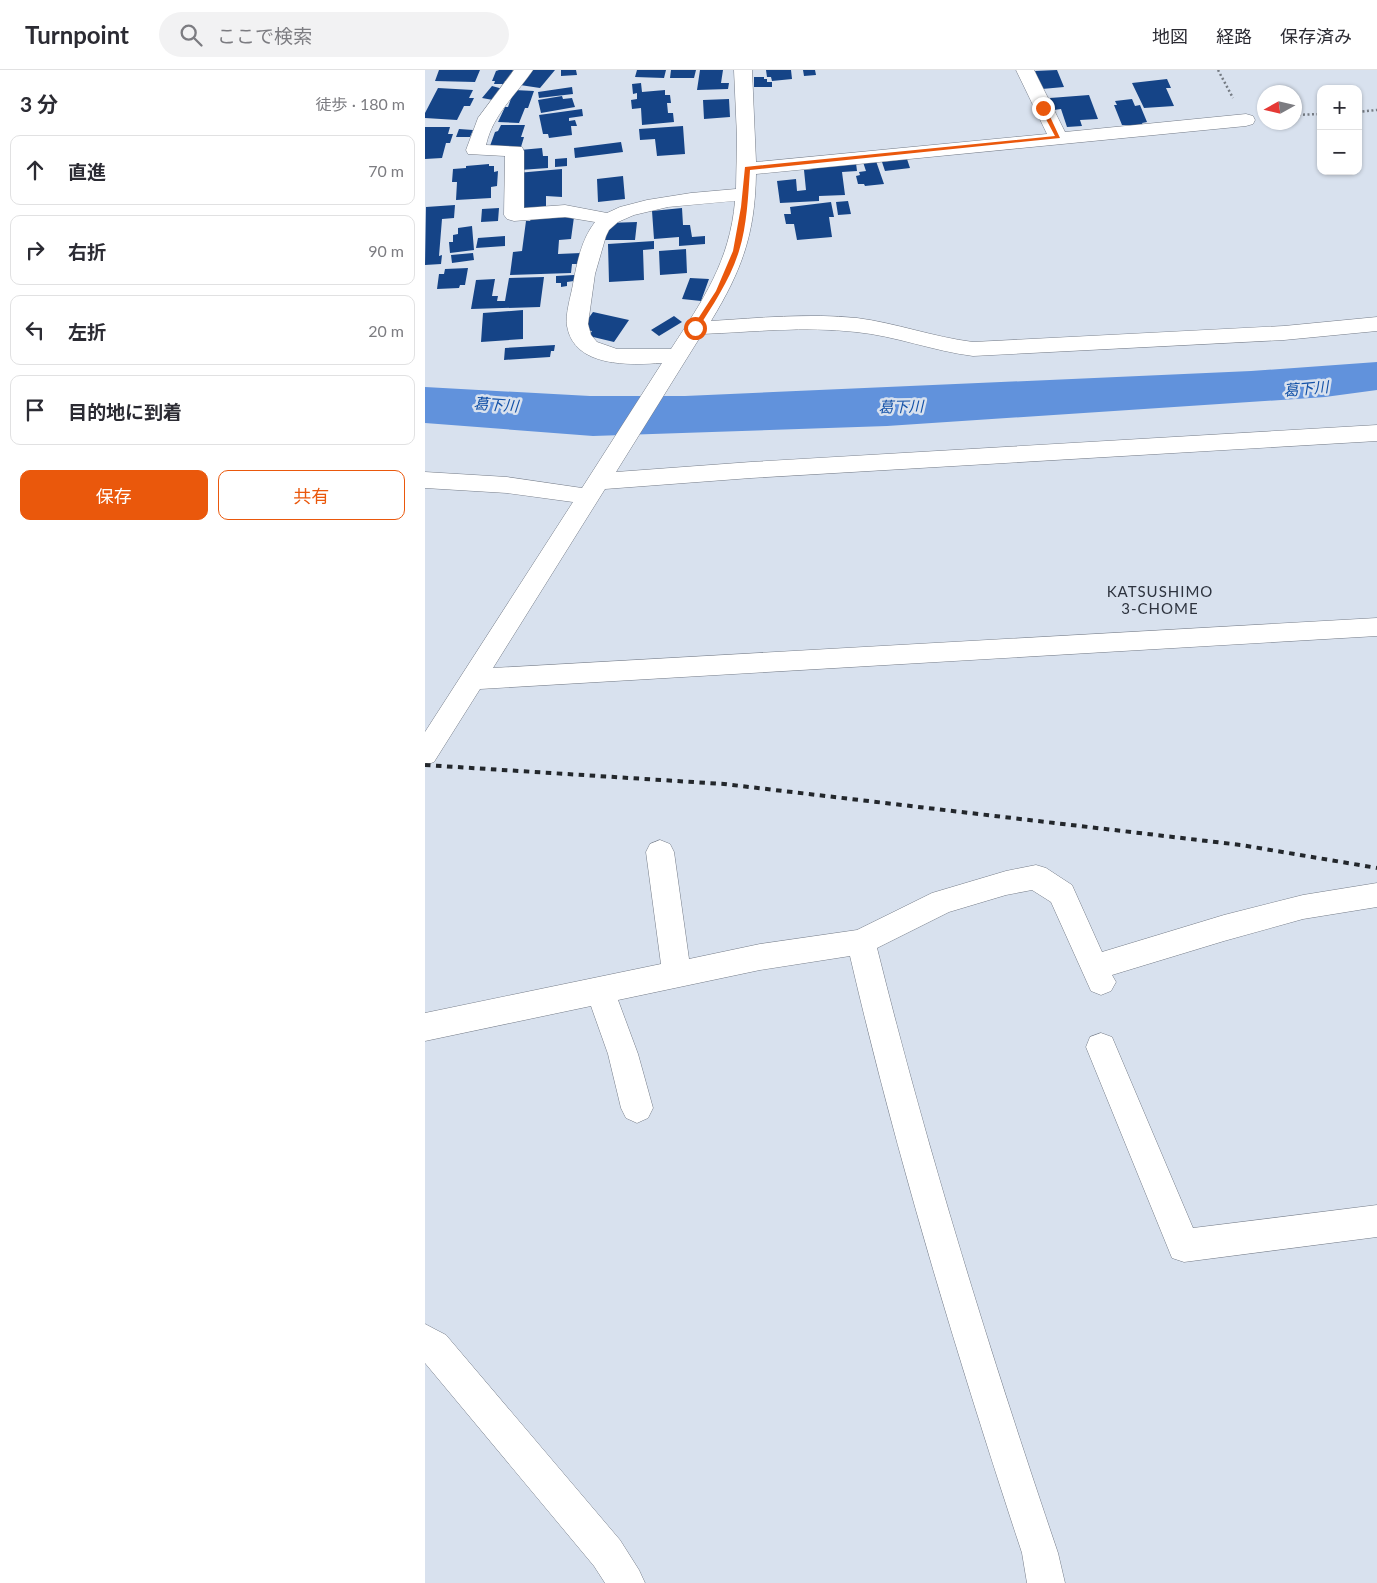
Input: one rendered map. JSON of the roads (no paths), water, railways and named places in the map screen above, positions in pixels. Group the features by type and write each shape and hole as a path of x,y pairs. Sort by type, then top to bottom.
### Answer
{"street":[{"path":"524,70 485,120 477,138 475,150 515,151 514,215 565,211 609,219"},
{"path":"425,754 436,718 472,679 719,291 736,251 745,194 747,169 743,70"},
{"path":"1025,70 1058,137"},
{"path":"747,169 1246,120"},
{"path":"677,356 607,355 594,350 578,334 577,324 591,249 601,227 609,219 637,208 663,202 745,194"},
{"path":"695,328 795,324 854,325 875,327 932,343 973,348 1284,333 1377,324"},
{"path":"425,480 592,489 751,470 1377,433"},
{"path":"472,679 1377,627"},
{"path":"660,852 677,974"},
{"path":"425,1027 759,957 861,942 942,902 1036,876 1062,894 1097,974 1224,928 1303,907 1377,895"},
{"path":"861,942 899,1097 941,1246 1040,1553 1046,1583"},
{"path":"601,990 623,1054 637,1108"},
{"path":"1101,1048 1184,1246 1377,1221"},
{"path":"425,1341 434,1347 607,1553 626,1583"}],"water":[{"name":"葛下川","path":"1377,362 1377,390 1325,397 887,426 593,436 425,423 425,387 590,396 685,396 1251,371"}],"railway":[{"path":"425,765 724,784 1241,845 1377,868"}],"district":[{"name":"KATSUSHIMO 3-CHOME","path":"1160,600"}]}
